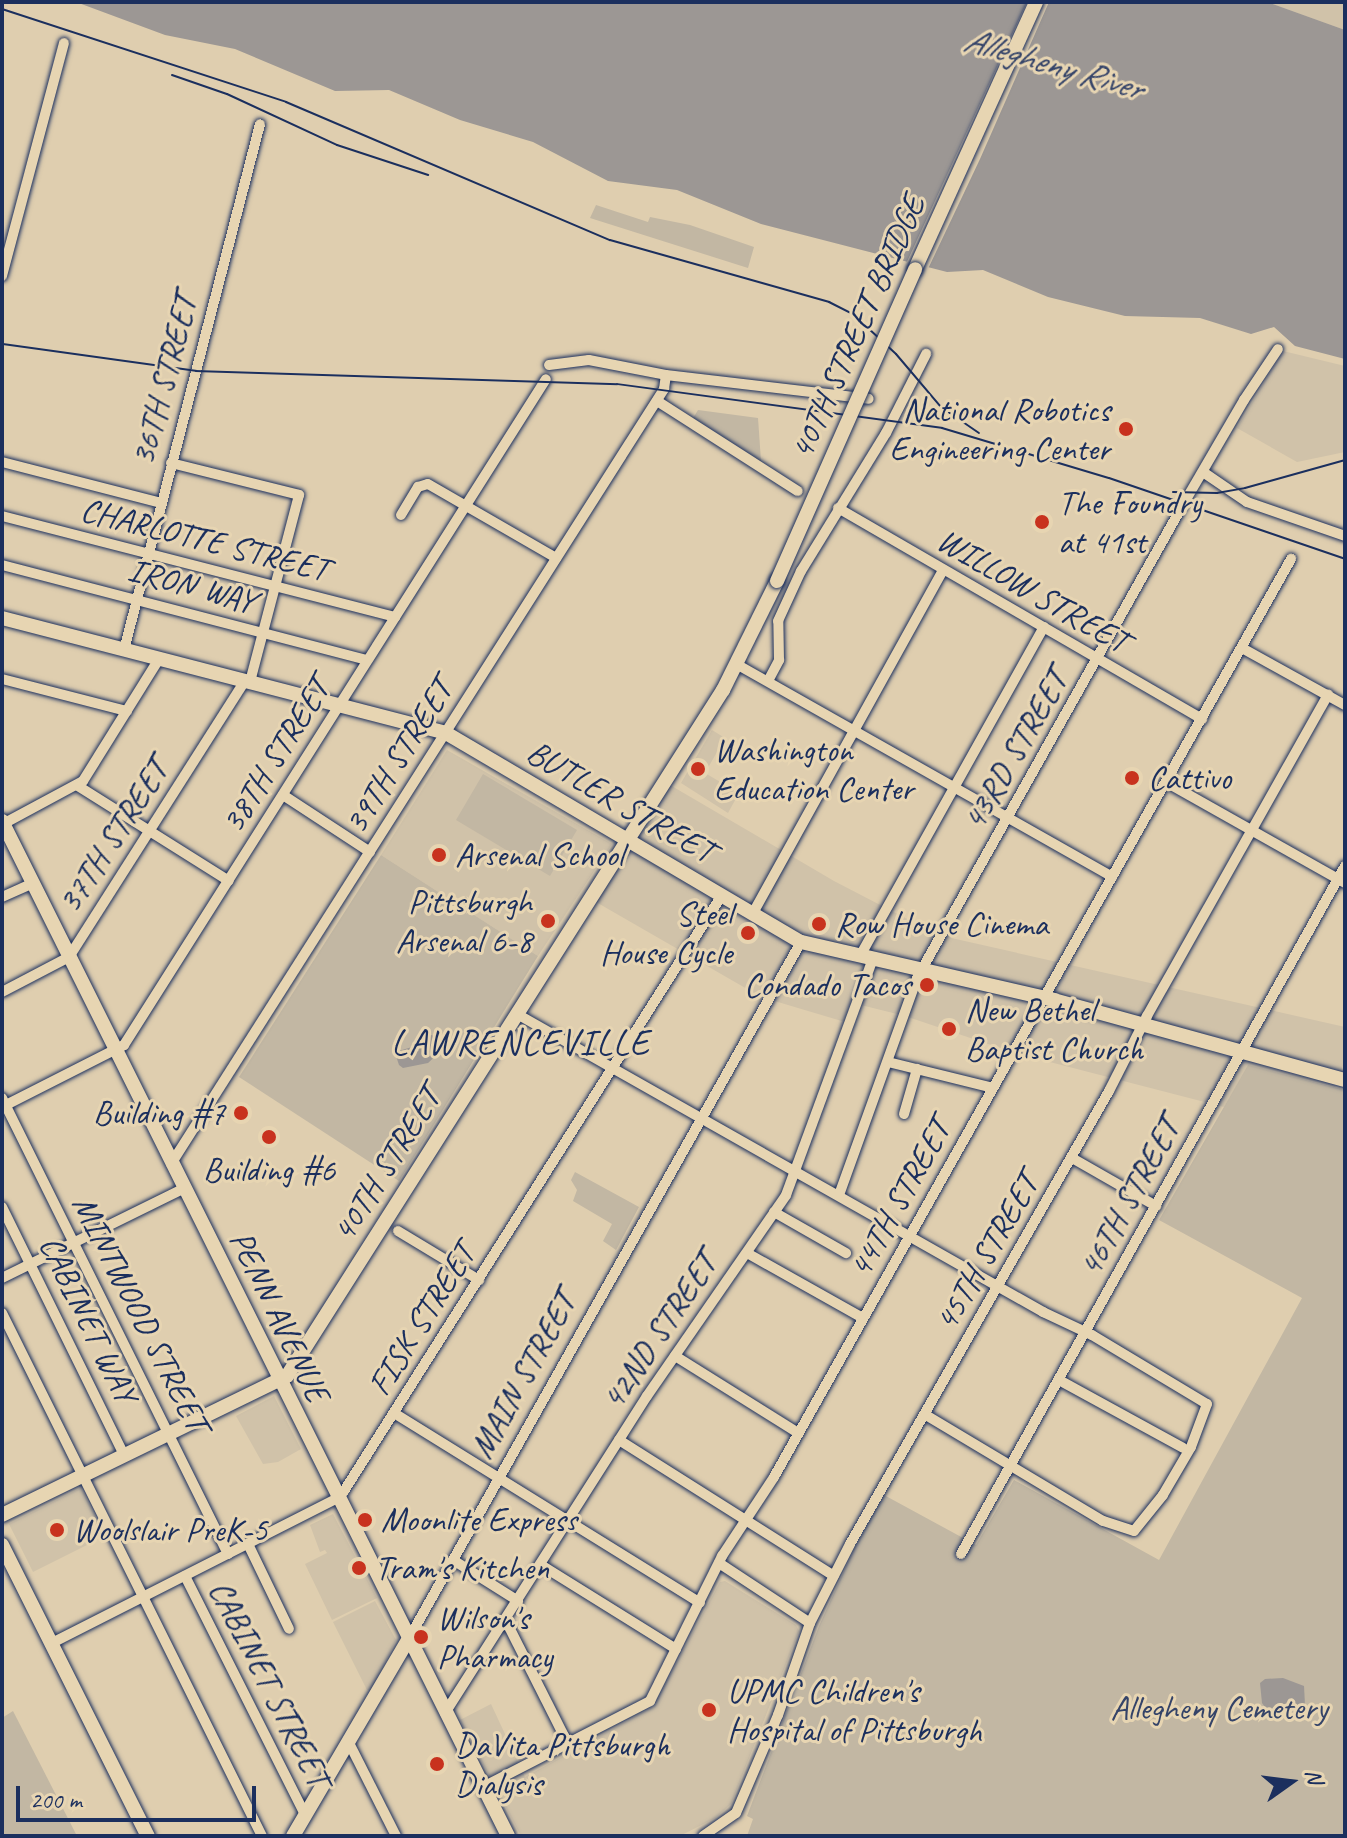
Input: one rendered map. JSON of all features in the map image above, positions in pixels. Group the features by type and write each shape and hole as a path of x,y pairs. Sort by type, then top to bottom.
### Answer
{"main road":[{"name":"40TH STREET BRIDGE","path":"735,671 1036,2"},
{"name":"BUTLER STREET","path":"2,618 446,733 801,942 1045,998 1343,1075"},
{"name":"40TH STREET","path":"2,1515 287,1376 735,671"},
{"name":"PENN AVENUE","path":"3,822 278,1381 508,1836"},
{"path":"2,1545 146,1836"},
{"name":"MAIN STREET","path":"293,1836 408,1640"}],"street":[{"path":"2,276 64,43"},
{"name":"36TH STREET","path":"124,650 260,124"},
{"name":"43RD STREET","path":"839,1195 922,970 1203,472 1278,349"},
{"path":"768,681 779,660 778,621 801,571 886,433 926,354"},
{"path":"549,365 589,360 666,375 869,399"},
{"name":"39TH STREET","path":"171,1164 657,401 664,389 666,375"},
{"name":"38TH STREET","path":"3,1103 124,1045 546,379"},
{"path":"657,401 798,491"},
{"path":"2,462 162,503"},
{"name":"37TH STREET","path":"2,992 69,957 248,682 299,495 171,463"},
{"path":"1203,472 1247,502 1345,536"},
{"path":"401,515 422,484 556,558"},
{"name":"WILLOW STREET","path":"838,508 1202,719"},
{"name":"CHARLOTTE STREET","path":"2,516 395,617"},
{"name":"44TH STREET","path":"483,1787 646,1705 719,1563 798,1433 1291,559"},
{"name":"IRON WAY","path":"2,565 367,660"},
{"path":"753,913 943,570"},
{"name":"42ND STREET","path":"445,1713 619,1440 774,1212 795,1171 866,957 953,788 1044,627"},
{"path":"1242,648 1345,705"},
{"path":"3,822 78,786 159,659"},
{"path":"735,671 768,681 1112,877"},
{"path":"2,679 127,711"},
{"name":"45TH STREET","path":"703,1836 736,1813 810,1623 884,1481 926,1415 1072,1158 1328,695"},
{"path":"1166,782 1341,880"},
{"path":"78,786 229,881"},
{"path":"283,795 370,852"},
{"name":"46TH STREET","path":"961,1554 1341,880 1345,866"},
{"path":"2,897 33,883"},
{"name":"FISK STREET","path":"50,1644 338,1498 722,895"},
{"name":"MAIN STREET","path":"408,1640 801,942"},
{"path":"517,1014 1083,1334 1092,1335 1200,1397 1207,1406 1191,1447 1140,1528 1129,1531 1103,1521 926,1415"},
{"path":"888,1062 993,1088"},
{"path":"904,1114 917,1069"},
{"name":"MINTWOOD STREET","path":"3,1103 228,1554"},
{"path":"1072,1158 1156,1206"},
{"path":"2,1278 183,1189"},
{"name":"CABINET WAY","path":"2,1207 124,1455"},
{"path":"774,1212 846,1253"},
{"path":"398,1231 479,1280"},
{"path":"747,1253 863,1318"},
{"path":"2,1313 262,1836"},
{"path":"675,1356 798,1433"},
{"path":"1059,1380 1183,1448"},
{"path":"394,1413 700,1603"},
{"path":"619,1440 834,1576"},
{"path":"248,1544 289,1629"},
{"path":"453,1560 518,1601"},
{"path":"719,1563 810,1623"},
{"path":"541,1565 676,1649"},
{"name":"CABINET STREET","path":"185,1576 305,1815"},
{"path":"506,1621 568,1744"},
{"path":"348,1741 396,1836"}],"shaded area":[{"path":"1267,2 1345,2 1345,30"},
{"path":"1283,351 1345,366 1345,452 1297,462 1237,428"},
{"name":"Washington Education Center","path":"712,730 725,738 705,773 739,793 728,813 681,783"},
{"path":"447,750 612,844 538,956 381,855"},
{"path":"670,785 834,881 938,935 1345,1027 1345,1060 1335,1087 1248,1066 1224,1107 1015,1053 905,1016 853,1003 845,1022 761,997 589,898"},
{"path":"274,1396 301,1449 278,1462 263,1464 236,1416"},
{"name":"Woolslair PreK-5","path":"81,1488 105,1536 33,1572 9,1524"},
{"path":"333,1514 377,1598 332,1620 305,1564 327,1553 325,1550 320,1552 310,1525"},
{"name":"UPMC Children's Hospital of Pittsburgh","path":"725,1581 796,1625 799,1631 731,1804 715,1818 680,1836 521,1836 460,1720 491,1704 525,1777 653,1707 720,1582"},
{"path":"375,1601 396,1640 371,1691 367,1690 333,1622"}],"green space":[{"path":"596,205 648,222 650,217 690,225 754,247 748,268 590,218"},
{"path":"698,410 758,418 761,461 754,461 692,420"},
{"path":"483,774 577,830 550,876 456,820"},
{"path":"381,855 538,956 399,1181 239,1077"},
{"name":"Allegheny Cemetery","path":"1248,1065 1345,1090 1345,1836 747,1836 753,1819 747,1816 819,1626 855,1547 884,1495 976,1545 1014,1480 1159,1560 1302,1298 1159,1220"},
{"path":"575,1172 639,1207 616,1250 603,1241 612,1224 573,1201 577,1190 571,1180"},
{"path":"13,1711 77,1836 2,1836 2,1718"}],"water":[{"name":"Allegheny River","path":"76,2 1267,2 1345,30 1345,359 1295,346 1274,327 1251,334 1200,318 1125,316 1048,297 983,270 947,272 761,224 677,190 608,181 533,142 460,120 389,90 335,91 235,49 165,35"},
{"path":"431,1035 440,1038 443,1049 428,1063 403,1068 399,1065 396,1056 399,1051 415,1046"},
{"path":"1283,1678 1304,1686 1305,1705 1288,1711 1267,1710 1262,1703 1260,1683 1265,1679"}],"pier":[{"path":"1027,2 1049,2 980,159 927,271 905,266"}],"railway":[{"path":"2,9 286,102 610,240 829,302 854,315 896,354 941,407 979,433"},
{"path":"172,75 227,94 337,145 428,175"},
{"path":"2,344 196,371 617,384 942,428 1109,478 1345,559"},
{"path":"1173,492 1217,493 1245,488 1345,460"}],"place":[{"name":"National Robotics Engineering Center","path":"1126,429"},
{"name":"The Foundry at 41st","path":"1042,522"},
{"name":"Washington Education Center","path":"698,769"},
{"name":"Cattivo","path":"1132,778"},
{"name":"Arsenal School","path":"439,855"},
{"name":"Pittsburgh Arsenal 6-8","path":"548,921"},
{"name":"Row House Cinema","path":"819,924"},
{"name":"Steel House Cycle","path":"748,933"},
{"name":"Condado Tacos","path":"927,985"},
{"name":"New Bethel Baptist Church","path":"949,1029"},
{"name":"Building #7","path":"241,1113"},
{"name":"Building #6","path":"269,1137"},
{"name":"Moonlite Express","path":"365,1520"},
{"name":"Woolslair PreK-5","path":"57,1530"},
{"name":"Tram's Kitchen","path":"359,1568"},
{"name":"Wilson's Pharmacy","path":"421,1637"},
{"name":"UPMC Children's Hospital of Pittsburgh","path":"709,1710"},
{"name":"DaVita Pittsburgh Dialysis","path":"437,1764"}],"district":[{"name":"LAWRENCEVILLE","path":"521,1043"}]}
